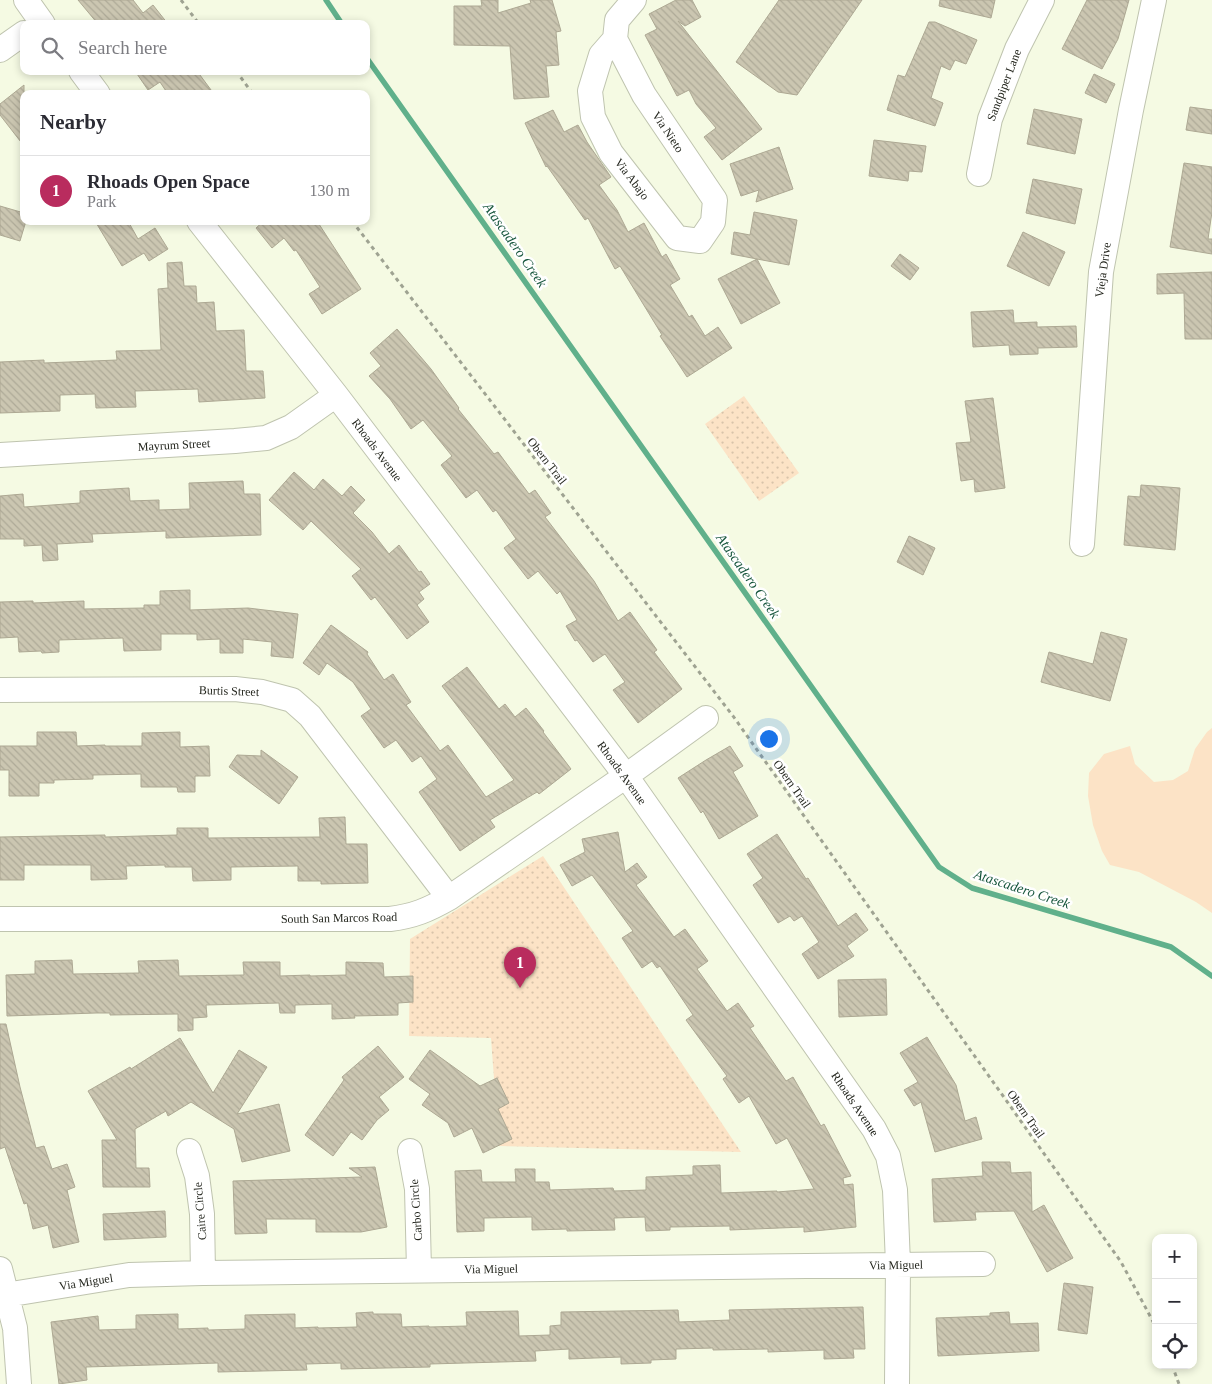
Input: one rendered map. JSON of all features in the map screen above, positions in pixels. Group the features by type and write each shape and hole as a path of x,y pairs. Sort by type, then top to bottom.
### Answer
{"street":[{"path":"26,0 34,20"},
{"path":"615,39 617,20 634,0"},
{"name":"Sandpiper Lane","path":"979,174 990,118 1017,49 1042,0"},
{"name":"Vieja Drive","path":"1082,544 1101,272 1131,110 1154,0"},
{"path":"0,50 20,36"},
{"name":"Via Abajo","path":"615,39 601,55 590,91 593,116 611,153 677,238"},
{"name":"Via Nieto","path":"615,39 644,95 715,200 713,222 700,241 677,238"},
{"path":"84,75 95,90"},
{"name":"Rhoads Avenue","path":"202,225 336,395 626,776 874,1129 888,1156 895,1190 898,1264 898,1384"},
{"name":"Mayrum Street","path":"0,455 266,438 291,427 336,395"},
{"name":"Burtis Street","path":"0,690 235,689 262,692 292,700 310,716 449,898"},
{"name":"South San Marcos Road","path":"0,919 390,919 408,917 425,911 449,898 626,776 706,718"},
{"name":"Caire Circle","path":"189,1151 197,1176 202,1214 203,1273"},
{"name":"Carbo Circle","path":"410,1151 417,1189 419,1270"},
{"name":"Via Miguel","path":"4,1295 129,1275 983,1264"},
{"path":"0,1269 4,1295 15,1328 19,1384"}],"path":[{"path":"181,0 197,20"},
{"path":"239,75 250,90"},
{"name":"Obern Trail","path":"355,225 733,716 1121,1262 1154,1324"},
{"path":"1173,1369 1179,1384"}],"shaded area":[{"path":"744,396 799,473 759,501 705,424"},
{"path":"1212,728 1212,913 1196,902 1139,872 1110,865 1102,851 1093,825 1088,796 1089,773 1104,754 1130,746 1135,764 1154,782 1173,780 1188,771 1195,749"},
{"path":"543,856 741,1152 499,1146 491,1038 409,1036 410,939"}],"building":[{"path":"78,0 133,0 143,13 153,5 165,20 95,20"},
{"path":"481,0 498,0 498,13 531,3 530,0 552,0 561,31 556,32 559,65 546,66 549,97 514,99 510,46 454,45 454,6 482,6"},
{"path":"676,0 692,0 701,17 685,26 678,21 762,129 722,160 704,137 716,128 696,104 689,90 677,96 645,35 657,29 649,14"},
{"path":"779,0 862,0 797,95 778,92 736,62"},
{"path":"940,0 995,0 991,18 939,6"},
{"path":"1087,0 1129,0 1118,39 1102,69 1062,49"},
{"path":"929,22 935,22 977,40 966,64 955,60 950,70 941,66 931,98 943,103 935,126 887,110 898,75 905,77"},
{"path":"1094,74 1115,84 1106,103 1085,93"},
{"path":"138,75 200,75 211,90 165,90 160,82 148,90"},
{"path":"24,85 24,90 20,90 20,141 0,115 0,104"},
{"path":"1190,107 1212,110 1212,134 1186,130"},
{"path":"1034,109 1082,119 1075,154 1027,144"},
{"path":"553,110 564,132 578,125 587,142 611,177 599,185 617,210 628,232 644,223 662,257 666,254 680,279 670,285 689,317 692,315 705,336 718,327 732,348 687,377 660,336 662,335 620,266 615,269 588,218 585,220 546,167 525,123"},
{"path":"874,140 926,146 922,172 909,171 908,181 869,176"},
{"path":"779,147 793,189 756,202 759,190 741,196 730,164"},
{"path":"1184,163 1212,167 1212,212 1208,239 1212,239 1212,254 1170,247"},
{"path":"1033,179 1082,189 1075,224 1026,213"},
{"path":"0,206 20,212 20,225 25,225 20,241 0,235"},
{"path":"754,212 797,220 789,265 731,254 734,232 750,235"},
{"path":"97,225 130,225 138,239 155,228 168,249 149,261 144,253 122,266"},
{"path":"259,225 320,225 361,289 322,314 309,294 320,287 296,250 294,251 284,238 272,248 256,228"},
{"path":"1023,232 1065,252 1049,286 1007,266"},
{"path":"900,254 919,268 910,280 891,266"},
{"path":"757,259 780,303 741,324 718,279"},
{"path":"182,262 184,286 196,286 197,303 214,302 216,331 244,330 246,371 263,371 265,398 199,402 198,389 135,391 136,407 96,408 95,394 60,395 60,411 0,413 0,362 44,360 44,363 117,360 116,351 161,350 158,289 168,288 167,263"},
{"path":"1212,272 1212,339 1185,339 1184,293 1157,294 1157,274"},
{"path":"1013,310 1014,323 1037,322 1037,327 1076,326 1077,347 1038,348 1038,354 1010,355 1009,345 973,347 971,312"},
{"path":"397,329 431,369 458,409 494,454 498,452 529,494 535,490 551,513 545,517 594,581 618,621 630,612 657,650 654,652 682,689 638,723 613,690 625,682 605,654 593,662 577,640 575,641 566,626 577,620 560,591 557,594 538,571 528,579 504,548 516,539 496,510 493,512 477,490 466,498 441,465 452,456 423,420 411,429 390,399 369,376 381,366 370,353"},
{"path":"993,398 1005,488 975,492 974,479 961,481 956,443 971,442 965,401"},
{"path":"294,472 314,490 323,479 342,496 351,486 365,500 353,513 372,532 389,554 399,545 430,584 419,592 424,599 417,605 429,622 407,639 375,597 371,600 352,576 361,569 311,521 303,530 269,500"},
{"path":"243,481 244,494 260,494 261,535 166,538 166,531 92,534 93,542 57,544 58,560 43,561 42,545 24,546 24,539 0,539 0,496 23,494 24,507 80,503 80,491 129,488 130,501 159,500 159,510 190,509 189,483"},
{"path":"1141,485 1180,488 1175,550 1124,545 1128,496 1140,497"},
{"path":"909,536 935,548 923,575 897,562"},
{"path":"190,590 190,610 248,608 298,614 293,658 271,656 272,642 243,639 243,653 220,653 220,639 197,640 197,634 161,634 161,650 124,651 123,638 59,640 59,652 42,653 41,651 19,652 18,637 0,638 0,602 84,601 84,609 144,608 144,605 160,605 160,591"},
{"path":"331,625 368,652 367,654 384,680 393,674 411,702 406,705 440,751 448,745 486,797 514,780 442,686 467,667 499,709 505,704 515,717 526,708 571,769 539,794 537,792 490,820 495,827 460,851 419,792 437,779 421,756 412,762 396,740 384,748 361,716 371,709 353,682 327,663 319,675 303,663"},
{"path":"1101,632 1127,639 1110,701 1041,682 1049,652 1093,664"},
{"path":"37,732 76,732 77,746 142,746 142,733 180,732 180,747 209,746 210,776 195,776 195,792 178,792 177,787 141,787 141,774 93,775 93,779 54,780 54,783 39,783 39,796 9,796 9,770 0,770 0,746 37,746"},
{"path":"730,746 743,766 733,772 758,816 719,839 703,811 701,813 678,778"},
{"path":"261,750 298,777 279,804 229,767 237,755 261,756"},
{"path":"345,817 346,844 367,844 368,883 321,884 321,881 298,881 298,866 231,867 231,880 193,881 192,867 165,867 165,865 126,866 127,879 91,880 91,865 24,865 24,880 0,880 0,837 177,835 177,828 208,828 208,838 320,837 319,818"},
{"path":"618,832 625,872 637,863 647,877 636,885 674,937 685,929 708,961 697,969 727,1011 738,1003 754,1026 750,1028 786,1081 793,1077 821,1126 824,1124 851,1176 843,1178 844,1185 853,1184 856,1227 804,1232 804,1227 730,1230 730,1226 670,1227 670,1230 646,1231 645,1217 614,1218 615,1230 532,1230 532,1217 484,1218 484,1231 457,1232 455,1171 481,1170 482,1182 516,1182 515,1169 535,1169 535,1182 549,1182 550,1190 613,1188 614,1191 646,1190 646,1177 693,1175 693,1166 720,1165 721,1193 814,1189 787,1138 776,1144 749,1096 739,1103 723,1079 727,1076 686,1020 693,1015 660,966 657,968 652,961 642,968 622,938 633,931 592,875 572,886 560,865 585,852 582,839"},
{"path":"777,834 806,879 808,878 838,926 856,913 868,930 847,946 854,956 818,979 802,954 819,942 802,916 794,921 790,916 778,923 753,885 763,878 747,854"},
{"path":"72,960 73,974 139,973 138,961 178,960 179,976 244,975 243,962 280,962 280,976 346,975 346,962 383,963 384,977 413,976 413,1002 398,1003 398,1015 354,1016 355,1018 332,1019 332,1004 295,1005 295,1013 280,1013 279,1003 206,1005 207,1017 193,1018 193,1030 178,1031 178,1014 110,1015 110,1013 96,1013 7,1016 6,975 35,974 35,961"},
{"path":"886,979 887,1015 839,1017 838,980"},
{"path":"0,1024 6,1024 36,1148 44,1146 52,1169 67,1164 75,1187 67,1190 79,1242 53,1248 48,1225 33,1229 27,1203 24,1204 5,1147 0,1149"},
{"path":"927,1037 956,1085 965,1121 976,1117 982,1139 935,1152 921,1102 914,1106 904,1090 918,1082 900,1053"},
{"path":"180,1038 213,1093 239,1050 267,1067 237,1114 279,1104 290,1151 242,1162 234,1129 191,1102 168,1116 166,1111 135,1129 136,1168 149,1168 150,1187 103,1187 102,1140 117,1140 88,1091 130,1067 131,1069"},
{"path":"378,1046 404,1077 379,1097 389,1110 377,1120 362,1140 351,1132 333,1156 305,1135 344,1080 342,1077"},
{"path":"430,1050 480,1086 497,1078 509,1103 498,1109 512,1139 483,1153 472,1128 454,1137 448,1123 422,1105 430,1094 409,1079"},
{"path":"982,1162 1010,1162 1011,1173 1031,1172 1032,1212 1044,1205 1073,1258 1047,1272 1014,1211 975,1212 976,1220 934,1222 932,1179 983,1176"},
{"path":"375,1167 387,1227 361,1232 316,1232 316,1219 266,1219 267,1233 235,1234 233,1181 362,1177 349,1168"},
{"path":"165,1211 166,1237 104,1240 103,1214"},
{"path":"1064,1283 1093,1287 1087,1334 1058,1330"},
{"path":"863,1307 865,1349 853,1349 854,1358 824,1359 824,1350 768,1352 768,1349 713,1350 713,1348 676,1349 676,1359 651,1360 651,1363 621,1364 621,1357 569,1359 569,1349 535,1351 536,1361 430,1364 430,1367 341,1369 341,1363 306,1364 307,1370 218,1372 218,1363 86,1367 87,1380 59,1384 51,1322 98,1316 99,1330 136,1329 136,1315 178,1314 178,1329 245,1329 245,1315 295,1314 295,1328 357,1327 356,1313 373,1312 373,1314 401,1314 402,1327 429,1327 467,1326 466,1312 518,1311 519,1336 550,1335 550,1326 561,1325 561,1312 678,1310 679,1322 730,1320 729,1310"},
{"path":"1009,1312 1010,1324 1038,1323 1039,1351 938,1356 936,1318 990,1316 990,1313"}],"waterway":[{"name":"Atascadero Creek","path":"326,0 339,20"},
{"name":"Atascadero Creek","path":"370,63 939,867 972,888 1171,947 1212,976"}],"place":[{"name":"Rhoads Open Space","path":"520,988"}]}
